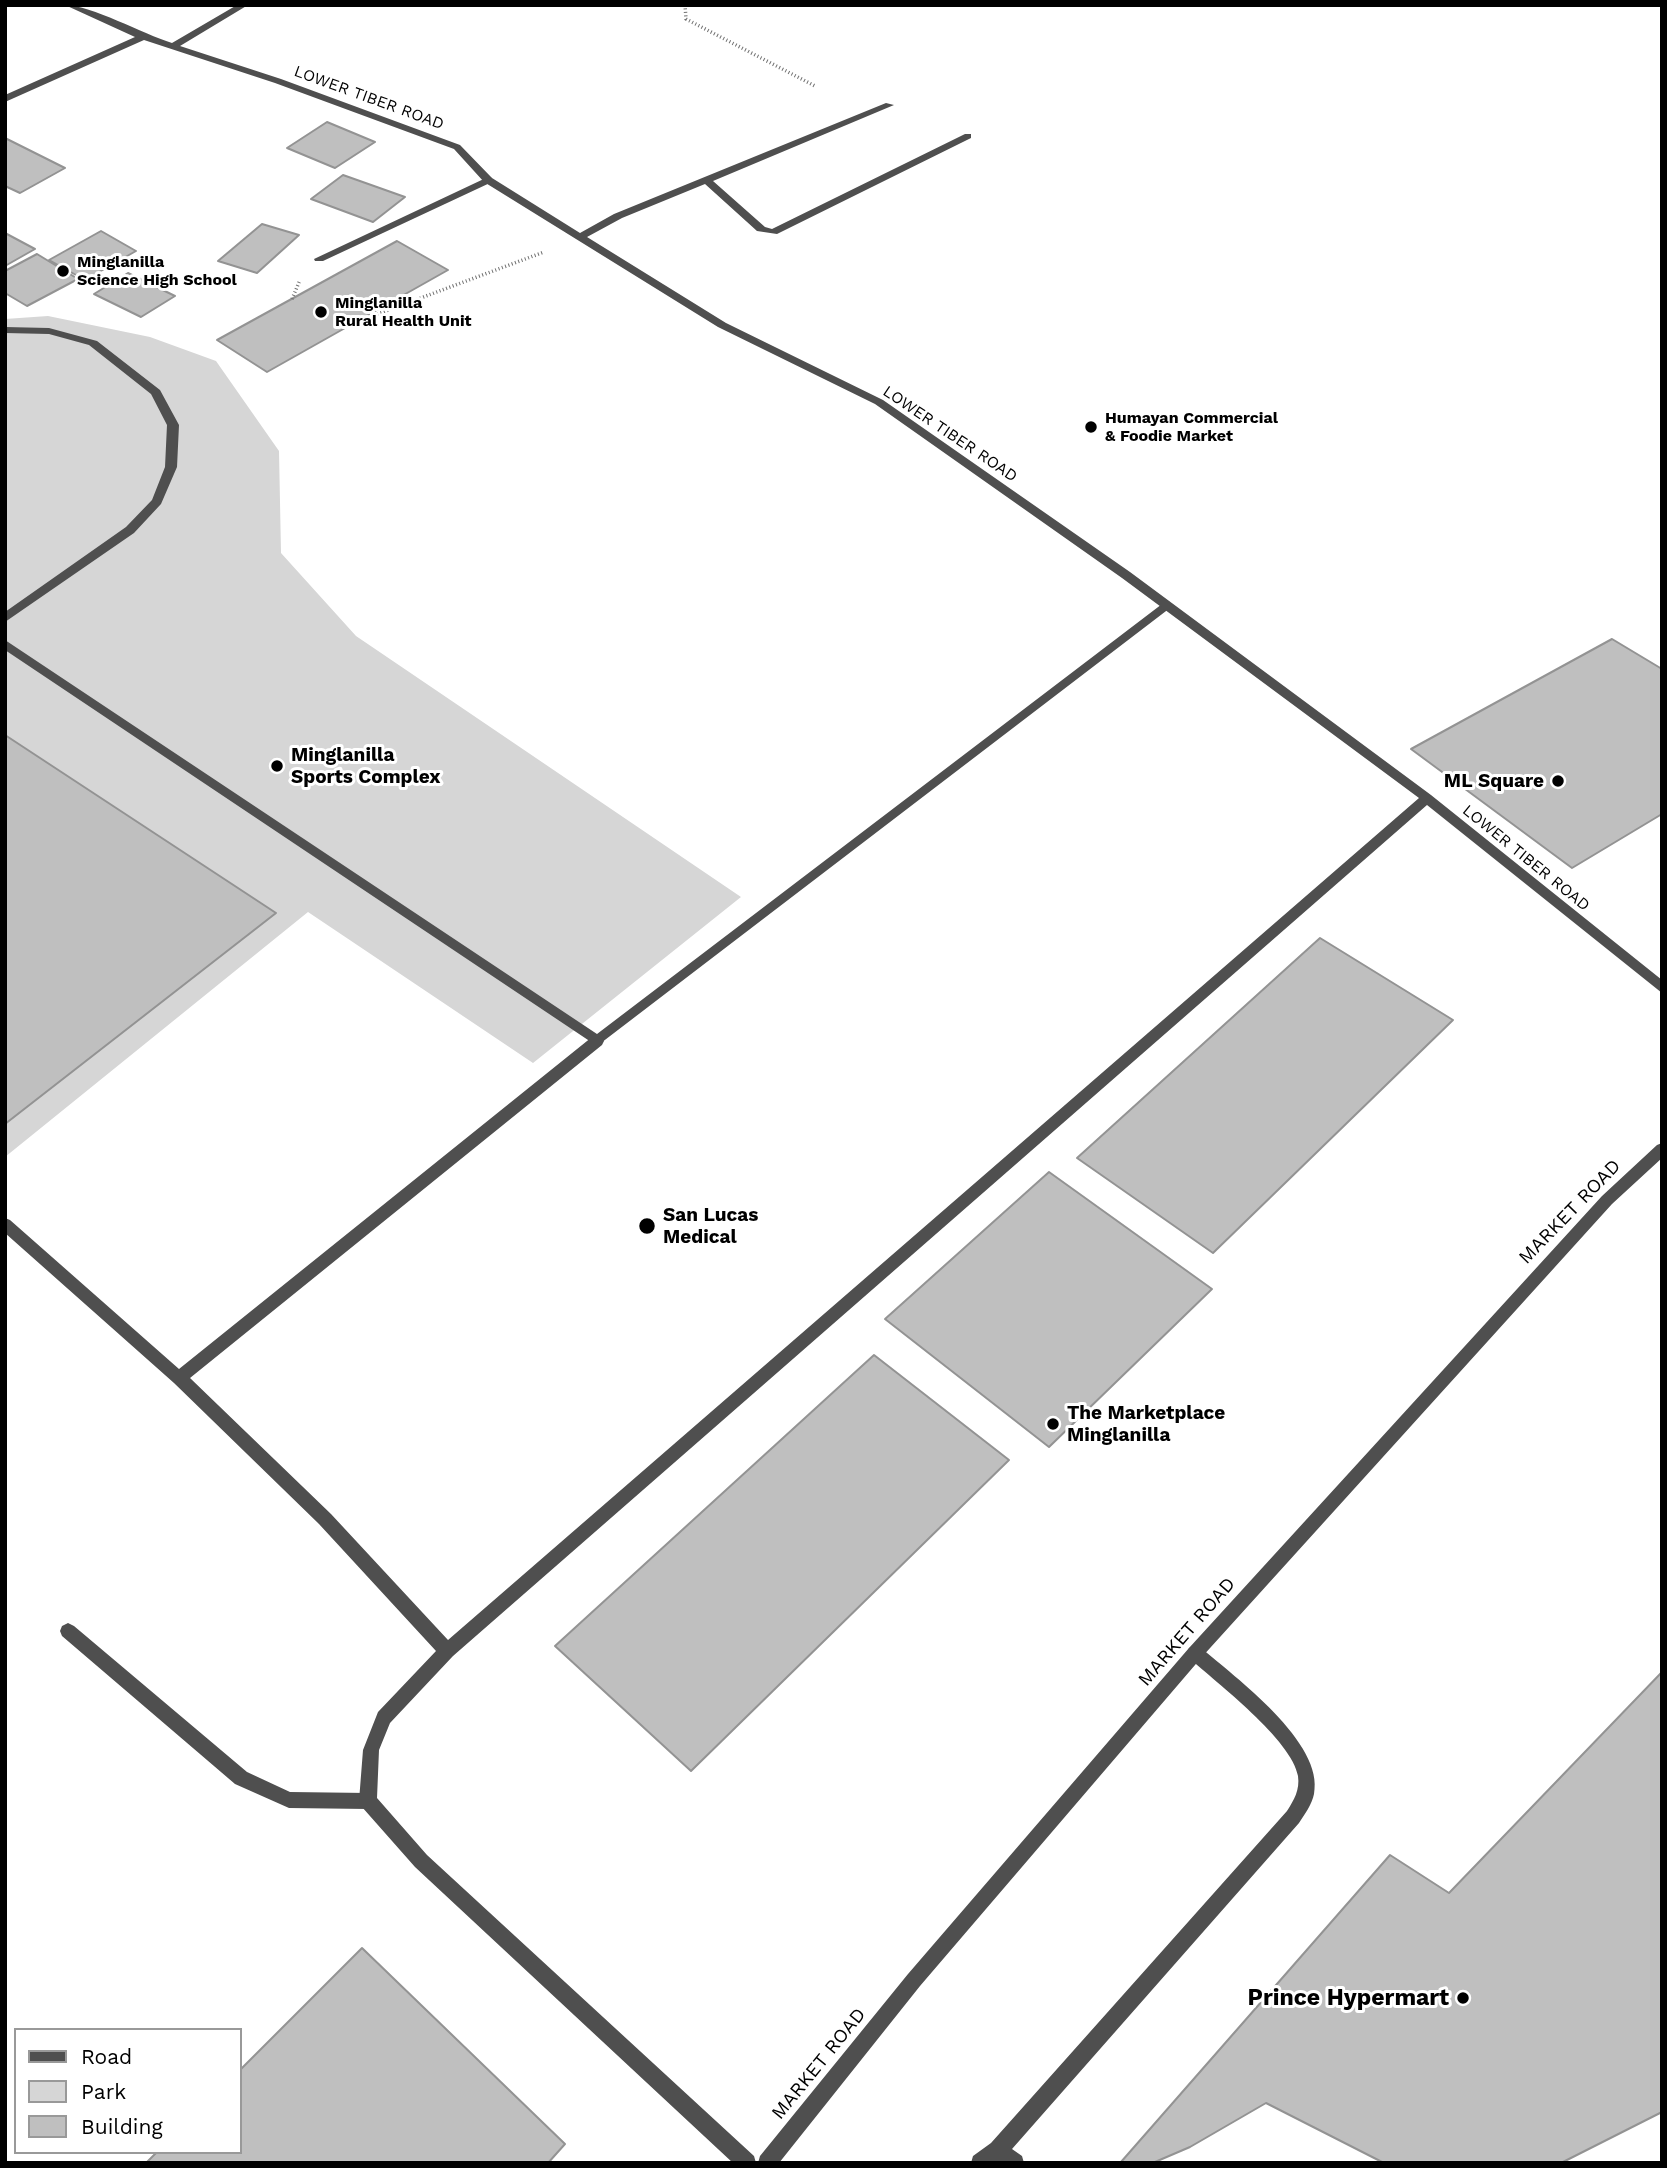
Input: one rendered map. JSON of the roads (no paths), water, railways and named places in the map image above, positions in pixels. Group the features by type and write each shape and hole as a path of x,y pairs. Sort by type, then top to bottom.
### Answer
{"street":[{"name":"LOWER TIBER ROAD","path":"69,5 143,37 457,147 488,180 722,325 879,402 1166,605 1427,798 1662,988"},
{"path":"174,46 244,5"},
{"path":"5,99 143,37"},
{"path":"581,236 618,216 889,105"},
{"path":"706,180 761,229 773,232 968,136"},
{"path":"319,259 488,180"},
{"path":"5,330 49,331 93,343 156,392 173,425 172,467 157,500 130,530 5,618"},
{"path":"179,1378 597,1041 1166,605"},
{"path":"5,643 597,1041"},
{"path":"747,2163 421,1861 368,1801 371,1750 384,1718 447,1651 1427,798"},
{"name":"MARKET ROAD","path":"767,2163 914,1980 1195,1653 1606,1200 1662,1149"},
{"path":"5,1224 179,1378 325,1519 447,1651"},
{"path":"68,1631 241,1778 289,1800 368,1801"},
{"path":"980,2163 998,2150 1293,1817 1307,1791 1304,1765 1292,1742 1195,1653"},
{"path":"998,2150 1015,2163"}],"place":[{"name":"Minglanilla Science High School","path":"63,271"},
{"name":"Minglanilla Rural Health Unit","path":"321,312"},
{"name":"Humayan Commercial & Foodie Market","path":"1091,427"},
{"name":"Minglanilla Sports Complex","path":"277,766"},
{"name":"ML Square","path":"1558,781"},
{"name":"San Lucas Medical","path":"647,1226"},
{"name":"The Marketplace Minglanilla","path":"1053,1424"},
{"name":"Prince Hypermart","path":"1463,1998"}]}
